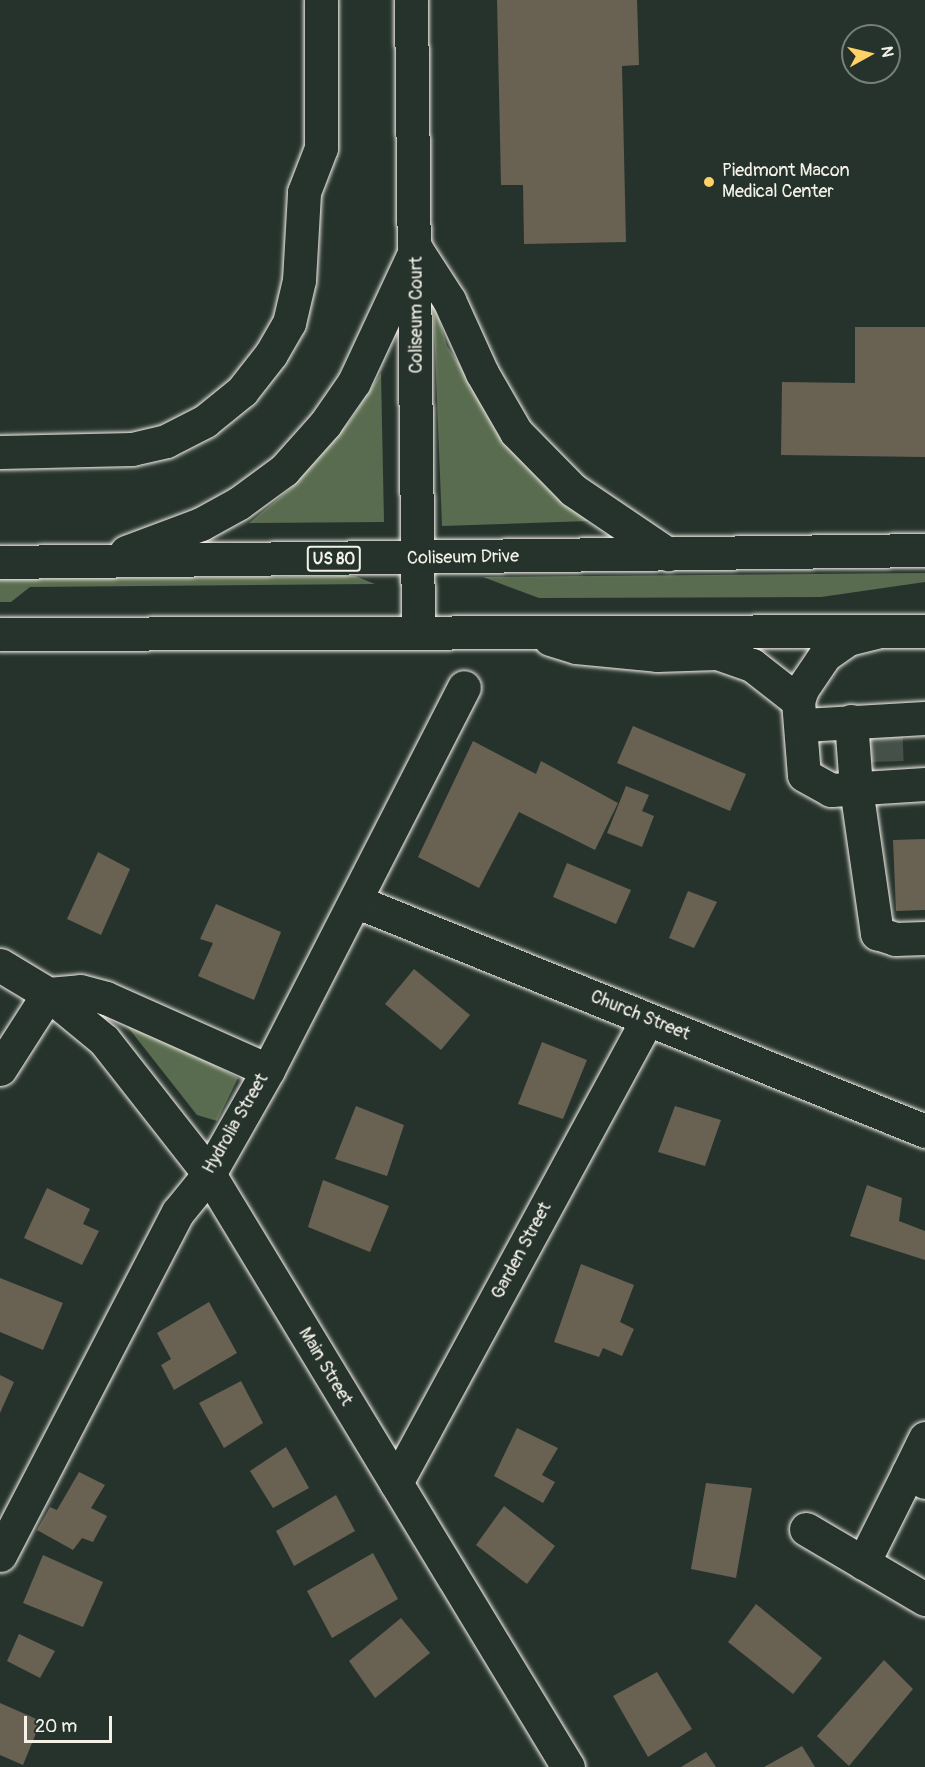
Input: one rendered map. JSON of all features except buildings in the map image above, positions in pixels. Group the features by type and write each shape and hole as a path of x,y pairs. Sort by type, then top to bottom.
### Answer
{"street":[{"path":"0,452 132,449 166,441 205,421 242,391 271,354 289,323 299,280 304,192 321,148 321,0"},
{"name":"Coliseum Court","path":"411,0 416,249 418,631"},
{"path":"416,249 448,300 482,373 516,432 573,490 668,554"},
{"path":"97,561 201,524 239,503 284,470 325,424 354,382 416,249"},
{"name":"Coliseum Drive","path":"0,561 418,558 925,550"},
{"path":"522,630 576,647 657,655 717,653 736,657 774,680 800,713 851,721 887,749 925,784"},
{"path":"0,634 925,630"},
{"path":"881,631 848,639 825,655 809,674 800,713 804,775 831,790 856,788 887,749 925,718"},
{"name":"Hydrolia Street","path":"0,1555 178,1212 209,1174 268,1070 464,687"},
{"path":"851,721 856,788 877,933 895,939 925,938"},
{"name":"Church Street","path":"355,901 925,1131"},
{"name":"Main Street","path":"0,965 48,994 104,1040 209,1174 568,1767"},
{"path":"0,1070 48,994 80,991 106,998 268,1070"},
{"name":"Garden Street","path":"396,1483 647,1020"},
{"path":"863,1563 916,1478 925,1438"},
{"path":"806,1529 925,1599"}],"green space":[{"path":"433,298 447,346 519,452 589,521 442,526"},
{"path":"381,373 384,522 249,523 290,489 350,421"},
{"path":"925,573 925,582 821,597 539,598 483,577"},
{"path":"355,576 375,584 30,587 11,602 0,602 0,579"},
{"path":"112,1007 238,1078 217,1121 197,1115"}],"tunnel":[{"path":"886,731 887,761"}],"place":[{"name":"Piedmont Macon Medical Center","path":"709,182"}]}
